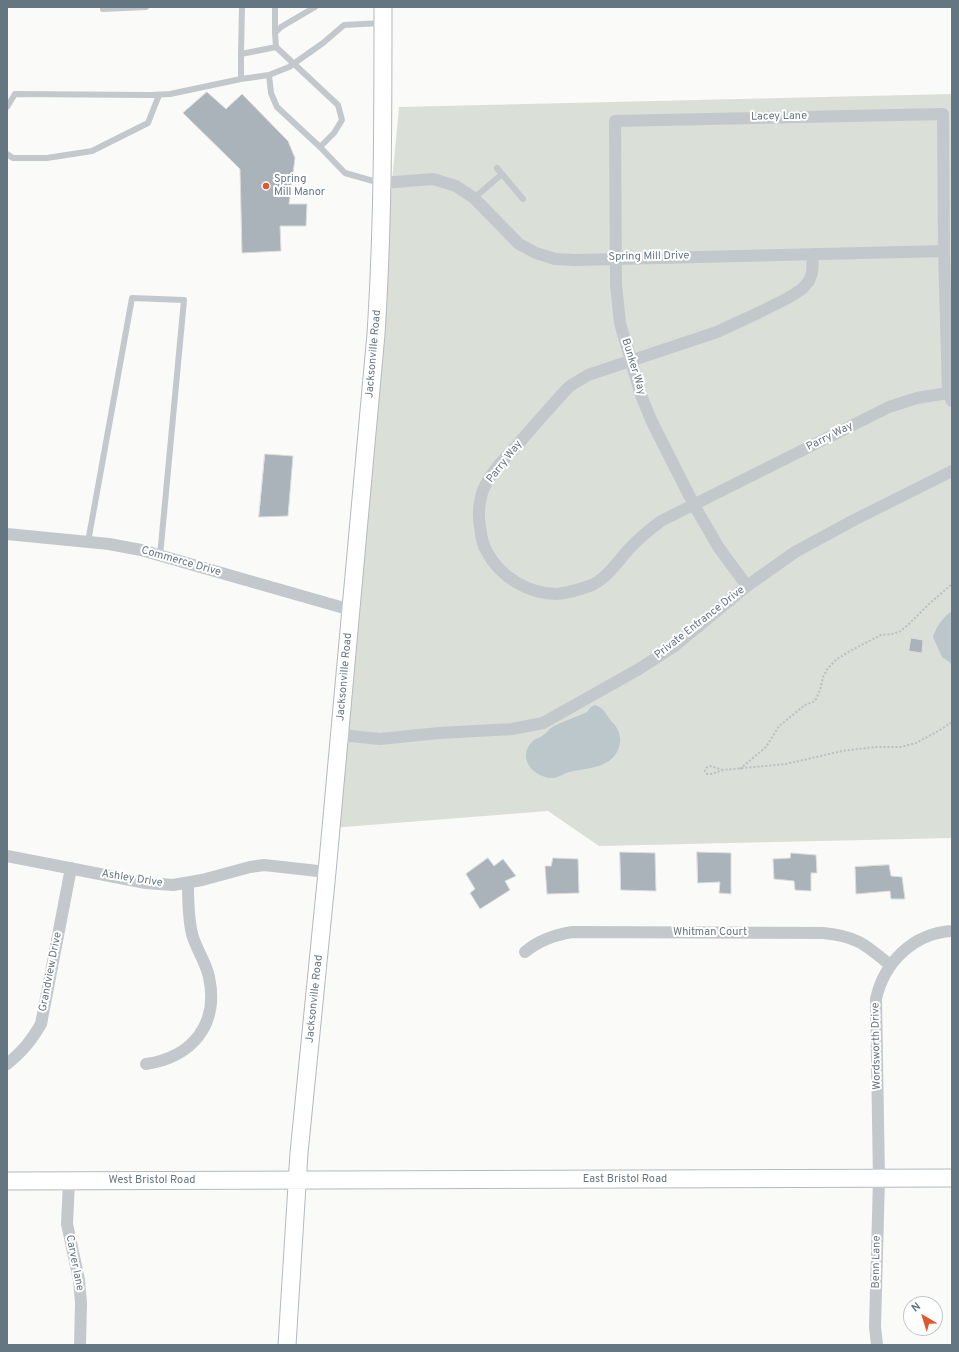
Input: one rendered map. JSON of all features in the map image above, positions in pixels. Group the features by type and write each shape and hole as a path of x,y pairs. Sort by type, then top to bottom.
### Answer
{"main road":[{"name":"Jacksonville Road","path":"287,1345 298,1181 352,610 380,280 383,15"},
{"name":"East Bristol Road","path":"298,1181 952,1178"},
{"name":"West Bristol Road","path":"7,1181 298,1181"}],"street":[{"name":"Lacey Lane","path":"615,121 943,114 944,251"},
{"name":"Bunker Way","path":"615,121 616,285 620,323 641,395 652,422 694,505 718,548 747,586"},
{"name":"Spring Mill Drive","path":"382,183 433,179 456,186 474,198 519,244 555,259 575,260 944,251"},
{"path":"944,251 950,397"},
{"name":"Parry Way","path":"813,254 812,273 809,281 788,298 717,332 588,375 570,386 493,474 482,493 479,507 481,538 486,552 493,562 517,583 528,588 557,594 577,591 594,584 608,572 646,532 661,521 890,407 917,398 950,397"},
{"name":"Private Entrance Drive","path":"340,735 380,739 512,728 543,723 639,669 673,647 747,586 795,552 952,470"},
{"name":"Commerce Drive","path":"7,534 121,546 352,610"},
{"name":"Ashley Drive","path":"7,856 146,882 172,884 202,880 250,867 264,866 327,872"},
{"name":"Grandview Drive","path":"7,1064 25,1048 41,1024 71,868"},
{"path":"146,1064 169,1058 181,1053 190,1046 206,1022 210,1011 211,994 209,978 206,967 194,944 189,921 188,883"},
{"name":"Wordsworth Drive","path":"879,1179 876,999 890,965 904,951 920,939 937,933 952,931"},
{"name":"Whitman Court","path":"525,952 533,945 546,938 572,932 823,933 845,936 857,940 890,965"},
{"name":"Benn Lane","path":"876,1345 879,1179"},
{"name":"Carver lane","path":"69,1181 67,1224 79,1280 81,1302 80,1345"}],"lane":[{"path":"103,7 103,9 146,7"},
{"path":"242,7 242,79"},
{"path":"275,7 276,47 338,106 342,120 334,133 320,147"},
{"path":"275,33 281,27 314,7"},
{"path":"7,107 16,94 159,95 269,75 294,64 323,43 344,25 383,15"},
{"path":"242,54 276,47"},
{"path":"269,75 271,93 277,107 320,147 345,173 382,183"},
{"path":"7,154 13,158 47,158 92,151 148,123 159,95"},
{"path":"497,168 523,199"},
{"path":"474,198 502,174"},
{"path":"88,542 132,298 184,300 160,556"}],"path":[{"path":"740,769 766,747 779,726 805,705 815,700 820,690 823,677 828,668 837,659 881,636 899,632 952,584"},
{"path":"723,770 710,766 706,768 705,771 707,774 711,774 723,770 786,764 842,751 902,747 916,743 952,722"}],"shaded area":[{"path":"952,94 952,838 599,846 548,811 331,828 399,107"},
{"path":"952,611 952,664 942,657 933,637 940,622"},
{"path":"594,705 603,710 619,732 620,743 617,752 612,758 599,766 566,773 554,778 539,775 533,771 526,759 526,753 534,740 541,737 551,728 564,721 587,712"}],"building":[{"name":"Spring Mill Manor","path":"207,92 226,109 242,94 288,141 295,158 289,204 307,204 306,226 280,226 281,251 242,253 240,169 183,113"},
{"path":"265,454 293,456 288,516 259,517"},
{"path":"911,638 923,640 922,653 909,651"},
{"path":"620,852 655,853 656,891 621,890"},
{"path":"697,852 731,853 731,894 719,893 720,882 698,883"},
{"path":"791,853 816,855 817,873 811,873 811,891 795,890 794,881 774,879 773,859 790,858"},
{"path":"488,858 494,866 503,859 516,876 505,881 510,890 480,909 470,893 475,889 466,874"},
{"path":"553,858 578,859 579,893 547,894 545,866 551,866"},
{"path":"889,865 891,876 902,877 905,899 891,899 890,891 856,894 855,867"}],"place":[{"name":"Spring Mill Manor","path":"266,186"}]}
